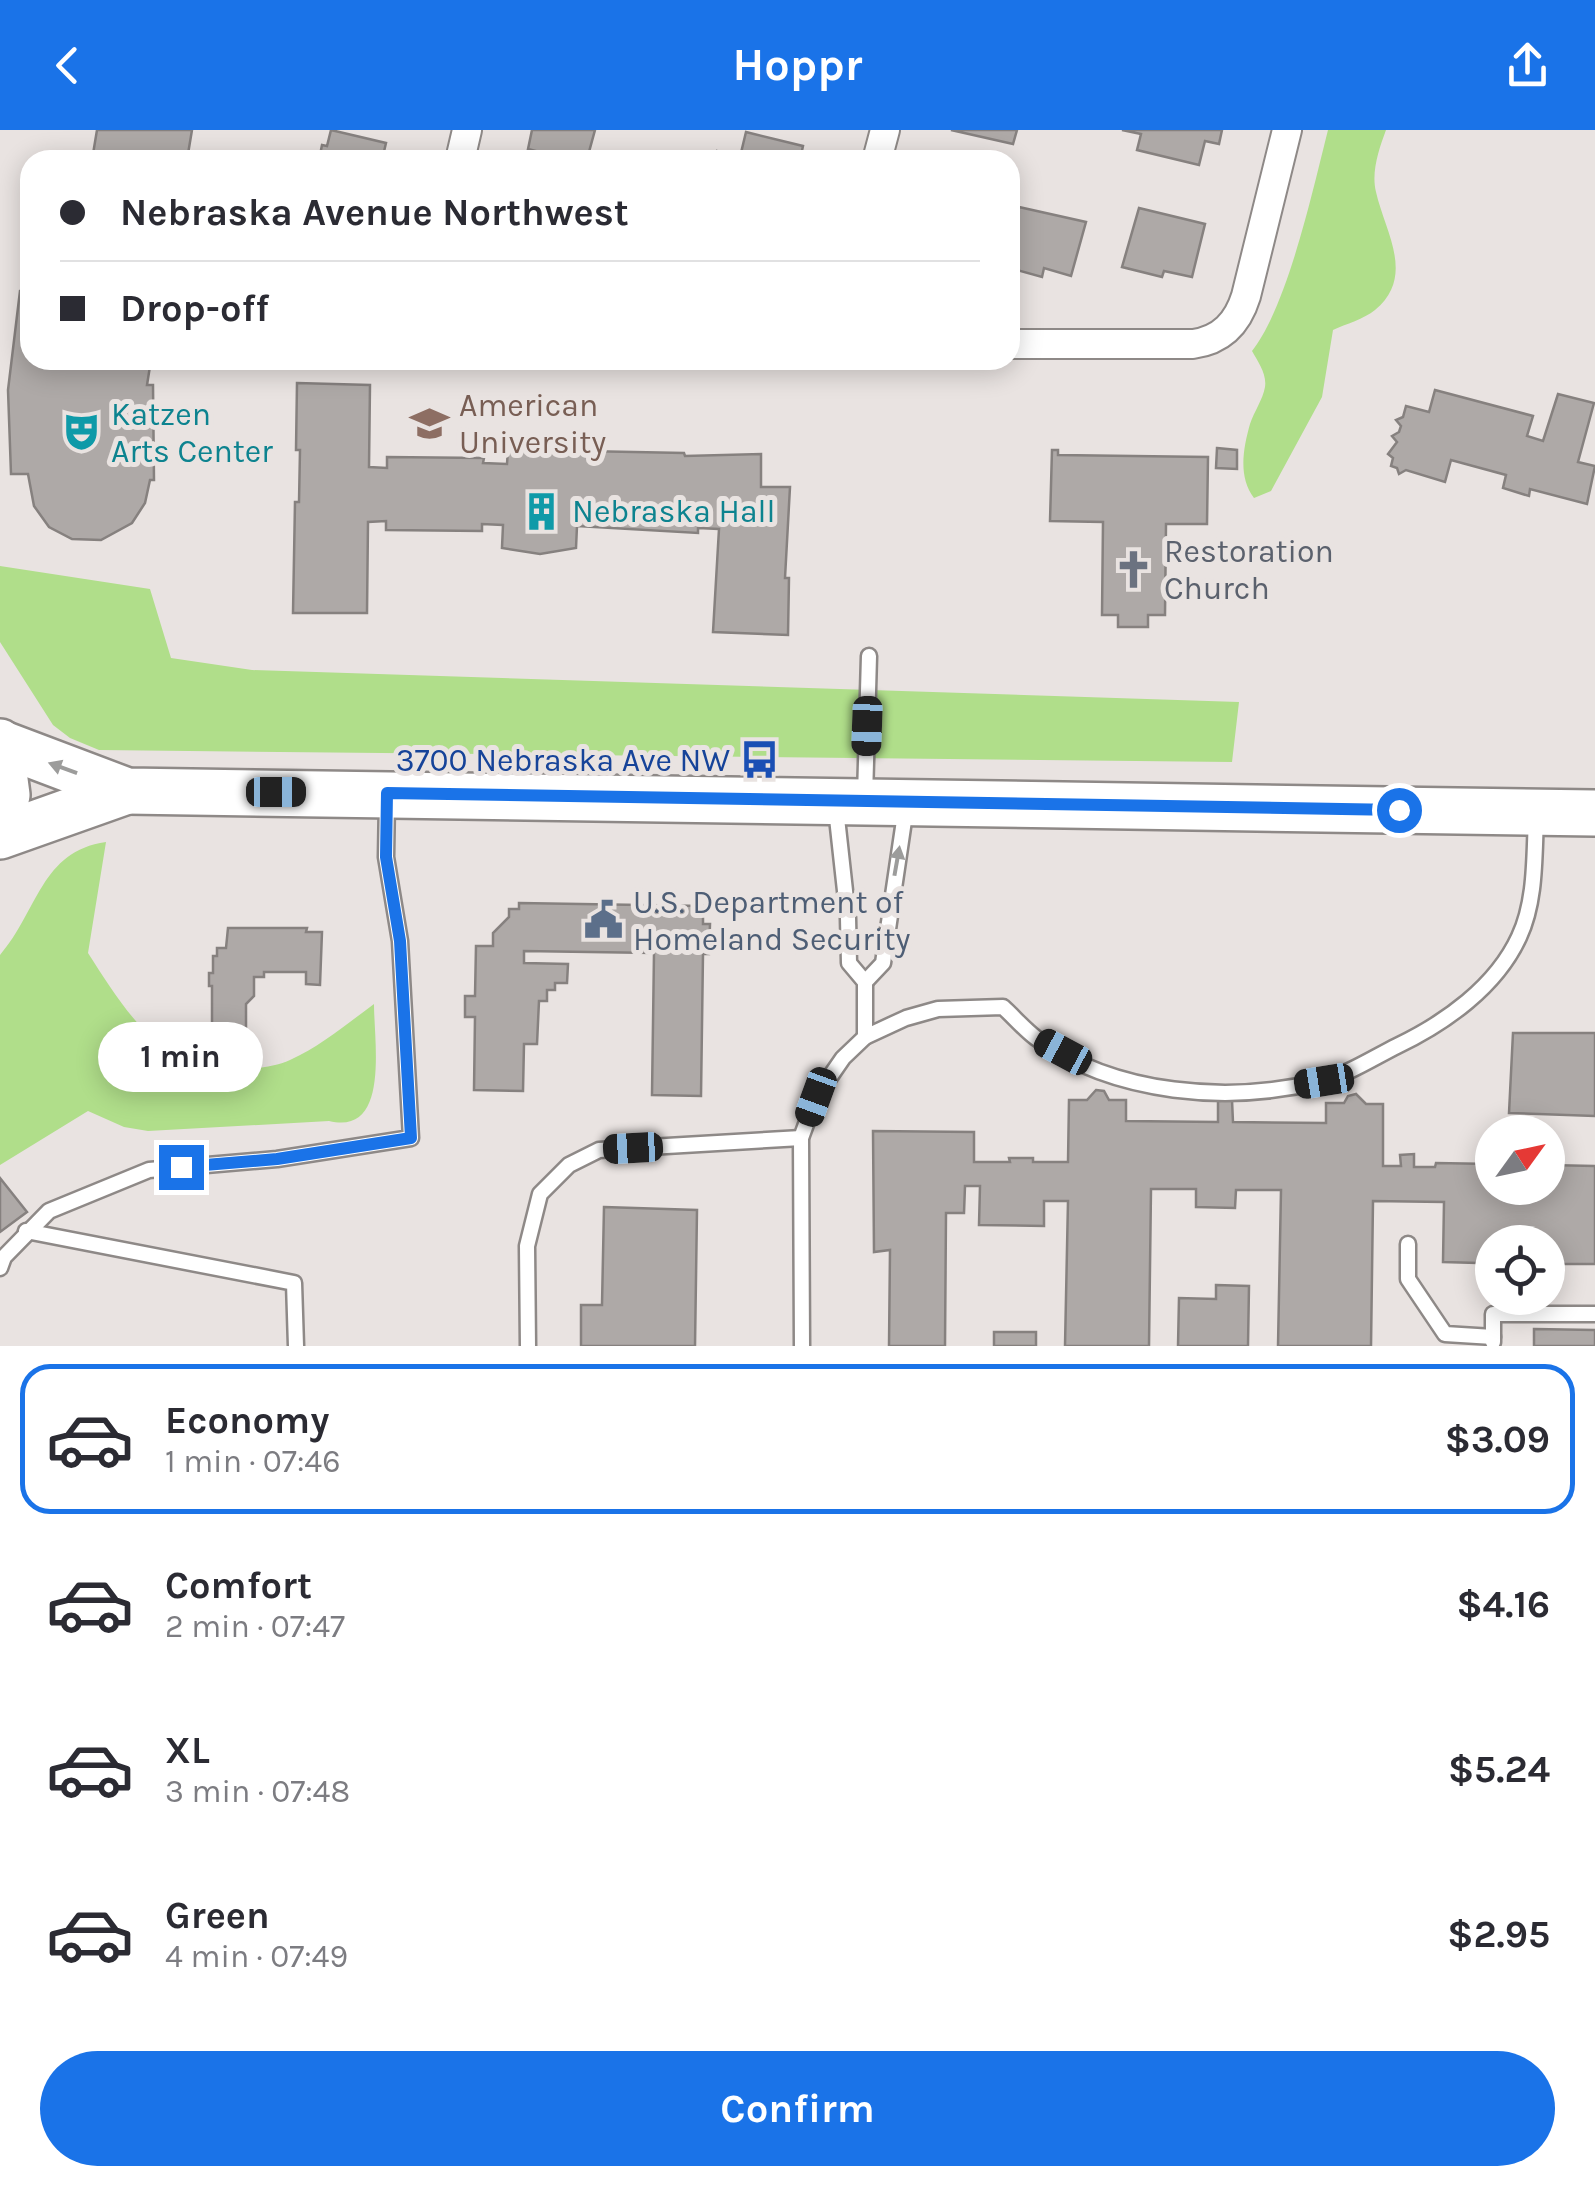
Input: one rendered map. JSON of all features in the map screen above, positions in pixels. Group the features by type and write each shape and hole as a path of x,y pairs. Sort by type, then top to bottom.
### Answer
{"main road":[{"path":"127,791 0,743 7,796 0,833 127,791 1595,812"}],"street":[{"path":"1020,344 1192,344 1224,332 1239,318 1246,296 1287,130"}],"lane":[{"path":"865,982 882,963 869,803 869,656"},
{"path":"0,1268 4,1257 48,1211 149,1170 277,1159 411,1138 400,941 386,857 387,793"},
{"path":"865,1036 865,982 849,962 848,918 869,803"},
{"path":"802,1346 801,1138 816,1097 843,1058 865,1036 938,1009 1003,1006 1037,1038 1090,1067 1144,1084 1222,1092 1324,1081 1431,1030 1491,980 1520,937 1534,885 1536,812"},
{"path":"528,1346 527,1246 540,1194 569,1165 599,1150 801,1138"},
{"path":"26,1231 294,1283 296,1346"},
{"path":"1408,1244 1408,1279 1445,1334 1493,1341 1494,1314 1595,1314"}],"green space":[{"path":"1328,130 1386,130 1374,177 1394,253 1394,283 1375,310 1333,330 1322,397 1271,491 1254,498 1244,472 1244,453 1265,382 1252,351 1265,331 1288,276"},
{"path":"0,566 150,589 171,658 252,670 1239,702 1232,762 99,750 70,738 53,725 0,642"},
{"path":"106,842 88,953 117,997 151,1037 192,1064 217,1070 245,1070 280,1064 301,1054 374,1004 374,1083 362,1115 348,1122 148,1131 124,1127 88,1111 0,1165 0,955 54,870 67,857"}],"building":[{"path":"97,130 192,130 189,150 94,150"},
{"path":"331,130 386,143 384,150 321,150 322,145 327,146"},
{"path":"532,130 595,130 590,150 528,149"},
{"path":"951,130 1017,130 1013,144"},
{"path":"1122,130 1222,130 1219,144 1205,141 1199,165 1137,150 1141,134"},
{"path":"746,132 803,146 802,150 742,150"},
{"path":"1020,207 1086,222 1071,276 1044,268 1042,277 1020,271"},
{"path":"1139,208 1205,224 1192,277 1164,271 1162,277 1122,267"},
{"name":"Katzen Arts Center","path":"20,291 20,370 149,370 147,385 153,385 154,480 150,480 145,503 132,523 101,540 72,539 49,527 34,506 28,474 11,474 8,390"},
{"name":"Nebraska Hall","path":"297,383 370,385 369,467 387,468 387,457 484,458 483,463 507,464 508,449 559,450 559,454 761,454 761,487 790,487 785,578 789,578 788,635 713,632 719,529 698,528 698,533 577,526 576,548 540,554 502,548 503,525 482,524 482,531 386,530 386,521 368,522 367,613 293,613 300,450 296,450"},
{"path":"1435,390 1533,416 1527,436 1543,441 1558,394 1594,403 1578,462 1595,466 1587,504 1530,489 1529,496 1503,488 1506,475 1451,460 1445,482 1406,470 1399,474 1391,466 1393,458 1388,454 1397,442 1392,436 1401,426 1396,420 1403,417 1406,406 1429,412"},
{"path":"1217,448 1237,450 1237,469 1216,468"},
{"name":"Restoration Church","path":"1052,450 1058,450 1058,455 1208,457 1207,524 1166,524 1165,615 1148,615 1148,627 1118,627 1118,615 1102,615 1103,522 1050,521"},
{"path":"519,903 703,906 703,924 710,924 709,954 703,954 701,1096 652,1095 654,953 524,951 524,963 568,964 567,983 555,983 555,990 547,990 547,1001 539,1001 537,1044 524,1044 523,1091 474,1090 475,1017 465,1017 465,996 475,996 476,946 493,946 493,933 509,917 509,909 519,909"},
{"path":"228,928 307,928 306,932 322,932 320,985 306,984 306,972 264,972 264,977 254,977 254,996 246,1004 246,1030 212,1031 209,973 213,973 217,948 226,948"},
{"path":"1513,1033 1595,1033 1595,1116 1509,1113"},
{"path":"1096,1090 1104,1091 1109,1100 1126,1100 1126,1121 1218,1122 1218,1101 1232,1100 1233,1122 1326,1123 1326,1103 1344,1103 1348,1096 1356,1094 1366,1104 1383,1104 1383,1166 1401,1166 1400,1155 1414,1154 1414,1167 1475,1164 1475,1205 1565,1205 1565,1165 1595,1166 1595,1264 1565,1264 1565,1225 1475,1225 1475,1263 1443,1262 1444,1202 1373,1201 1371,1346 1278,1346 1281,1190 1236,1190 1235,1208 1196,1207 1196,1189 1151,1189 1149,1346 1065,1346 1068,1201 1044,1201 1044,1226 979,1225 980,1186 965,1186 964,1213 946,1213 945,1346 889,1346 890,1250 874,1252 873,1131 974,1132 974,1162 1033,1158 1033,1162 1068,1162 1069,1100 1087,1100"},
{"path":"0,1178 27,1212 0,1232"},
{"path":"604,1207 697,1210 695,1346 581,1346 581,1305 602,1305"},
{"path":"1216,1285 1249,1286 1248,1346 1178,1346 1179,1298 1216,1299"},
{"path":"1534,1329 1595,1330 1595,1346 1534,1346"},
{"path":"994,1332 1036,1332 1036,1346 994,1346"}],"place":[{"name":"American University","path":"429,423"},
{"name":"Katzen Arts Center","path":"81,432"},
{"name":"Nebraska Hall","path":"542,511"},
{"name":"Restoration Church","path":"1134,569"},
{"name":"3700 Nebraska Ave NW","path":"760,760"},
{"name":"U.S. Department of Homeland Security","path":"603,920"}],"route":[{"path":"181,1167 277,1159 411,1138 400,941 386,857 387,793 1399,810"}]}
